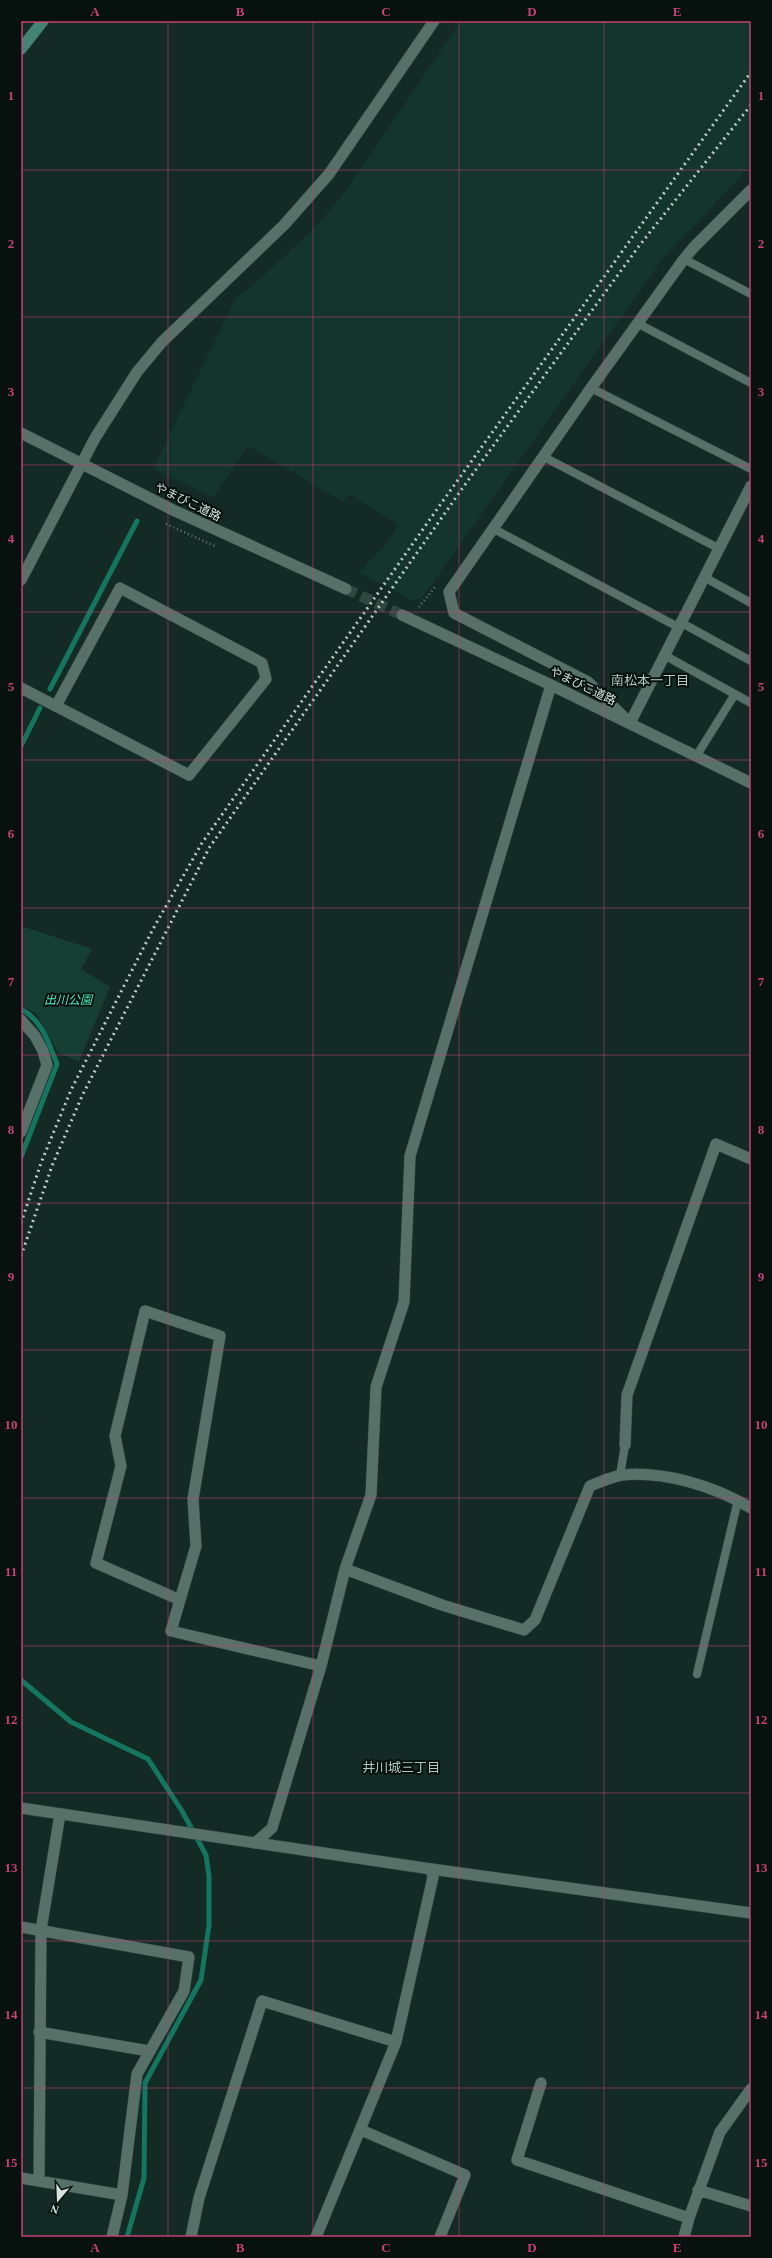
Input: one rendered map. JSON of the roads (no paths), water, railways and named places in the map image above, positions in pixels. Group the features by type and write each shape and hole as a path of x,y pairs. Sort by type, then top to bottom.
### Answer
{"main road":[{"path":"21,50 43,21"}],"street":[{"path":"21,580 95,438 137,372 162,342 284,225 329,174 434,21"},
{"path":"751,190 684,259 591,388 450,592 454,613 588,682 630,723 751,486"},
{"name":"やまびこ道路","path":"21,433 173,510 346,589"},
{"path":"21,688 189,775 266,679 262,663 120,588 56,706"},
{"name":"やまびこ道路","path":"402,615 551,684 751,783"},
{"path":"255,1843 272,1828 321,1666 345,1569 371,1494 376,1387 404,1302 410,1156 551,684"},
{"path":"21,1020 35,1036 43,1051 47,1065 21,1132"},
{"path":"625,1445 627,1395 716,1144 751,1160"},
{"path":"180,1600 96,1563 121,1466 115,1436 145,1311 220,1336 193,1498 196,1546 172,1631 321,1666"},
{"path":"345,1569 442,1605 524,1630 535,1620 590,1486 620,1475 653,1475 691,1482 738,1500 751,1508"},
{"path":"21,1808 431,1869 751,1913"},
{"path":"39,2181 41,1930 60,1814"},
{"path":"316,2237 396,2042 432,1877 431,1869"},
{"path":"21,1927 189,1957 184,1991 137,2074 122,2195 112,2237"},
{"path":"191,2237 199,2198 262,2001 396,2042"},
{"path":"39,2032 149,2051"},
{"path":"541,2083 517,2160 689,2218"},
{"path":"684,2237 698,2190 720,2132 751,2089"},
{"path":"361,2130 465,2175 440,2237"},
{"path":"21,2178 122,2195"},
{"path":"698,2190 751,2206"}],"lane":[{"path":"684,259 751,294"},
{"path":"637,323 751,383"},
{"path":"591,388 751,469"},
{"path":"544,457 718,548"},
{"path":"494,529 751,661"},
{"path":"704,577 751,603"},
{"path":"664,655 751,703"},
{"path":"697,755 735,694"},
{"path":"620,1475 625,1445"},
{"path":"697,1674 738,1500"}],"waterway":[{"path":"50,689 137,521"},
{"path":"21,746 40,708"},
{"path":"21,1009 40,1026 57,1064 21,1157"},
{"path":"21,1680 71,1722 148,1759 182,1811 206,1855 209,1876 209,1925 201,1980 145,2083 144,2178 127,2237"}],"tunnel":[{"path":"346,589 402,615"}],"railway":[{"path":"21,1223 41,1163 71,1090 153,929 202,843 440,505 751,72"},
{"path":"21,1256 52,1166 82,1096 209,848 469,479 639,246 751,105"}],"district":[{"name":"南松本一丁目","path":"650,680"},
{"name":"井川城三丁目","path":"401,1767"}],"park label":[{"name":"出川公園","path":"68,1000"}]}
